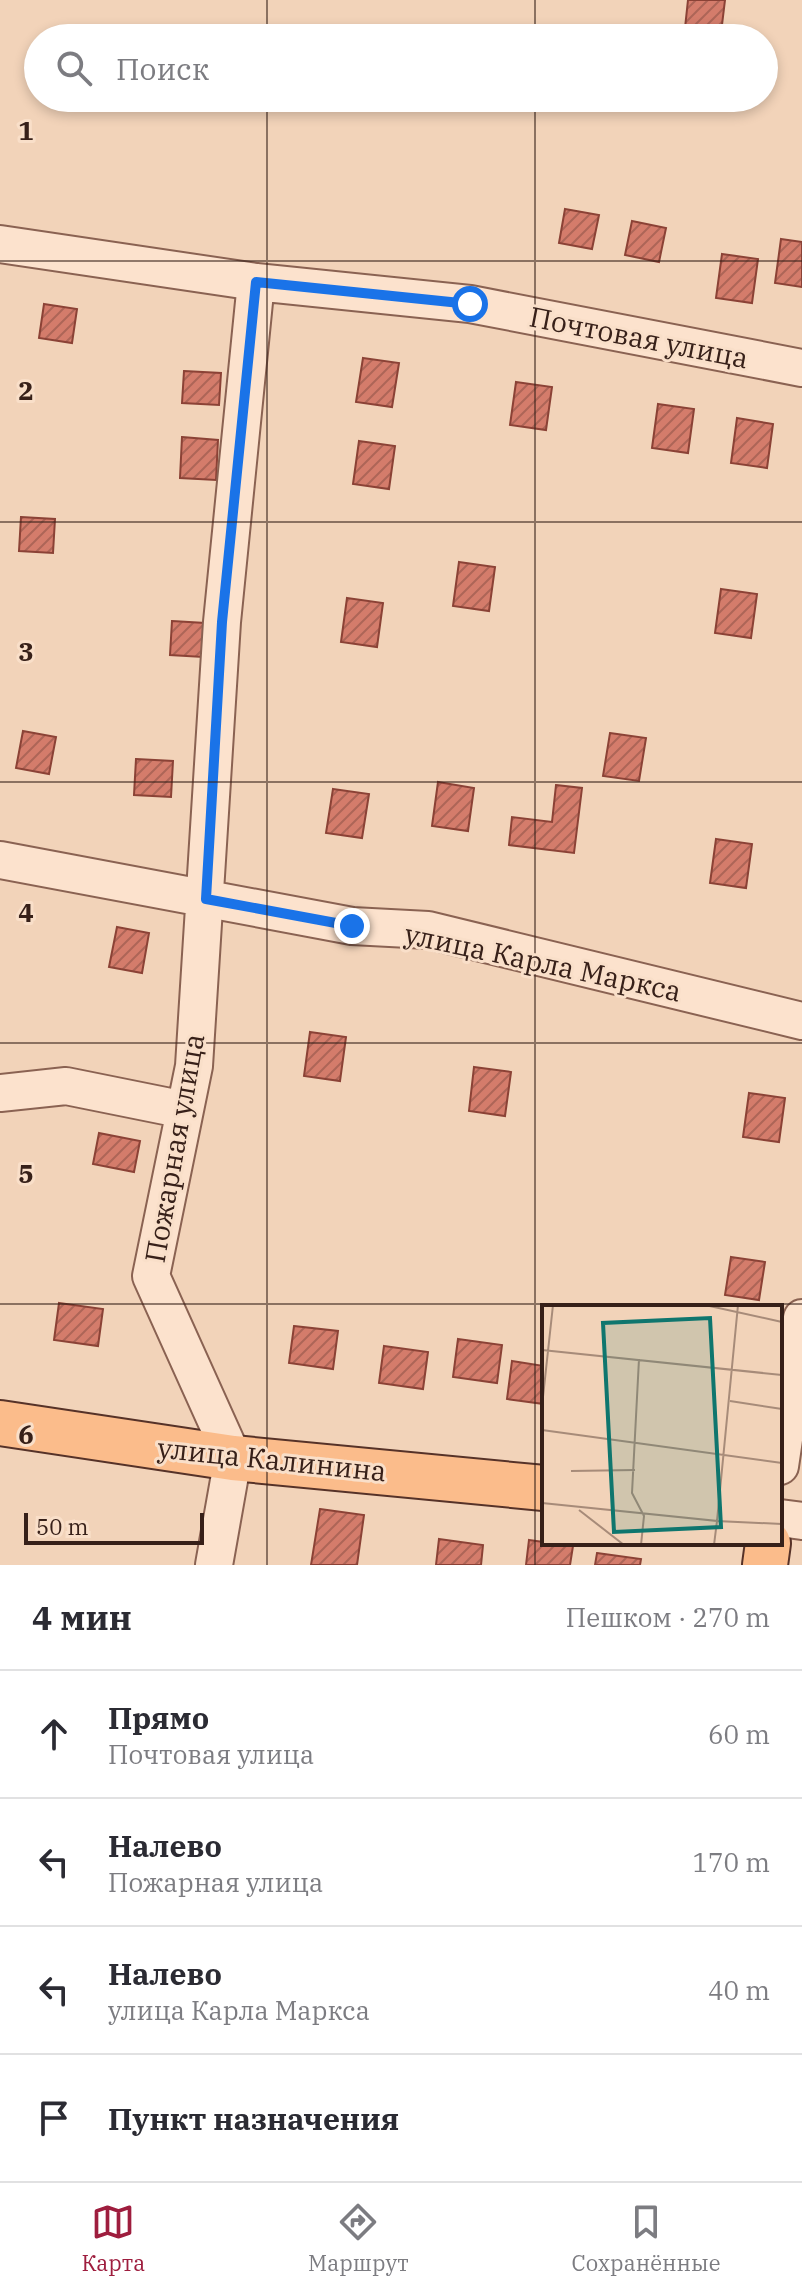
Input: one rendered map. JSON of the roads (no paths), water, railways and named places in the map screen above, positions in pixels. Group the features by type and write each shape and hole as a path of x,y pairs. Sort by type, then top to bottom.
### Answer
{"main road":[{"name":"улица Калинина","path":"0,1423 233,1458 542,1488"},
{"path":"765,1565 768,1545"}],"street":[{"name":"Почтовая улица","path":"0,244 256,282 470,304 802,368"},
{"name":"Пожарная улица","path":"233,1458 151,1276 194,1066 222,622 256,282"},
{"name":"улица Карла Маркса","path":"0,860 352,926 428,930 802,1021"},
{"path":"0,1093 66,1086 185,1110"},
{"path":"782,1453 802,1318"},
{"path":"214,1565 233,1458"},
{"path":"782,1518 802,1521"}]}
